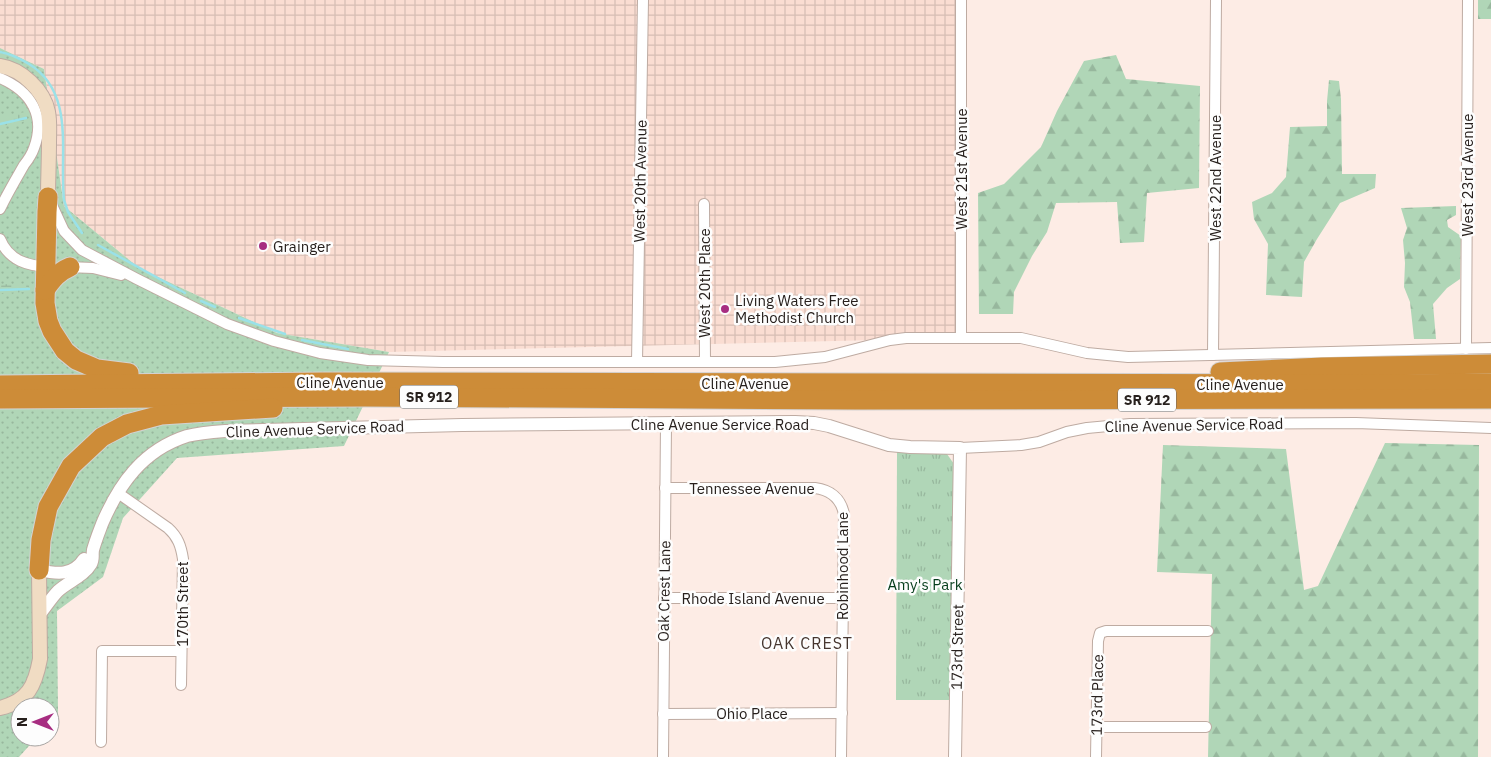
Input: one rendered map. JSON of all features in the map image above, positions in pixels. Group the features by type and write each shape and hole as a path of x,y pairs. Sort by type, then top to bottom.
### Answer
{"highway":[{"path":"48,197 46,212 46,311 52,331 65,351 76,360 90,367 115,372 323,382"},
{"path":"45,290 55,276 70,267"},
{"path":"1150,384 1187,374 1322,367 1491,364"},
{"name":"Cline Avenue","path":"0,385 323,382 1491,383"},
{"path":"39,570 41,540 48,507 71,466 102,436 127,424 161,415 282,408 365,397"},
{"name":"Cline Avenue","path":"0,398 1491,399"},
{"path":"1436,400 1475,410 1491,411"}],"main road":[{"name":"Cline Avenue","path":"0,66 16,71 26,79 38,91 46,103 49,120 48,197"},
{"path":"0,708 20,701 33,684 40,659 39,570"}],"street":[{"name":"West 20th Avenue","path":"637,362 643,0"},
{"name":"West 21st Avenue","path":"961,0 961,338"},
{"name":"West 22nd Avenue","path":"1213,355 1216,0"},
{"name":"West 23rd Avenue","path":"1466,349 1468,0"},
{"path":"0,78 10,82 23,92 34,107 38,123 37,137 33,150 0,209"},
{"name":"Cline Avenue","path":"48,197 64,231 82,250 137,279 227,324 274,341 339,356 368,360 443,362 766,362 808,359 837,354 895,339 961,338 1021,338 1087,353 1119,357 1491,348"},
{"name":"West 20th Place","path":"704,204 705,362"},
{"name":"Cline Avenue","path":"0,239 5,250 16,260 27,264 46,267 93,268 137,279"},
{"name":"Cline Avenue Service Road","path":"39,615 58,591 82,575 89,567 93,559 93,550 102,524 127,478 136,468 157,450 170,443 188,436 205,433 453,425 796,422 830,426 889,445 910,448 960,448 1021,446 1077,430 1130,424 1356,423 1491,428"},
{"name":"Oak Crest Lane","path":"663,757 666,424"},
{"name":"173rd Street","path":"955,757 960,448"},
{"name":"Tennessee Avenue","path":"665,488 816,488 823,489 836,497"},
{"name":"170th Street","path":"118,493 168,528 180,544 183,558 181,685"},
{"name":"Robinhood Lane","path":"836,497 843,507 844,514 841,757"},
{"name":"Cline Avenue Service Road","path":"39,570 62,573 74,570 80,566 93,550"},
{"name":"Rhode Island Avenue","path":"664,598 842,598"},
{"name":"173rd Place","path":"1096,757 1098,641 1100,633 1106,631 1208,631"},
{"path":"100,742 102,651 181,651"},
{"name":"Ohio Place","path":"663,714 842,713"},
{"path":"1097,727 1206,727"}],"shaded area":[{"path":"0,0 960,0 961,338 389,352 277,333 139,268 64,206 44,69 0,48"}],"green space":[{"path":"1478,0 1491,0 1491,19 1478,19"},
{"path":"0,48 44,69 64,206 139,268 277,333 389,352 344,446 177,458 123,518 103,577 57,611 58,697 10,697 10,747 28,747 19,757 0,757"},
{"path":"1116,55 1126,79 1200,86 1199,188 1147,193 1144,242 1120,243 1117,202 1056,203 1047,232 1032,256 1014,292 1013,314 979,314 978,193 1004,184 1041,147 1057,111 1084,61"},
{"path":"1329,80 1339,81 1342,174 1376,174 1375,188 1340,203 1304,262 1302,297 1266,295 1268,244 1254,219 1252,202 1272,193 1286,177 1290,127 1327,126"},
{"path":"25,112 27,119 21,123 0,126 0,117"},
{"path":"1456,206 1456,215 1447,220 1448,227 1461,236 1460,279 1447,288 1433,304 1436,339 1414,339 1410,302 1404,287 1405,263 1403,240 1407,228 1401,208"},
{"path":"0,284 28,284 28,292 1,293 0,296"},
{"path":"1385,443 1479,445 1478,757 1208,757 1212,574 1157,572 1163,445 1286,449 1304,590 1318,586"},
{"name":"Amy's Park","path":"897,452 947,454 954,464 952,700 896,700"}],"waterway":[{"path":"0,52 15,56 29,64 44,76 54,91 62,125 64,200 68,212 82,233"},
{"path":"0,124 26,118"},
{"path":"98,245 185,293"},
{"path":"0,290 29,289"},
{"path":"201,301 215,307"},
{"path":"239,318 285,334"},
{"path":"302,340 348,349"}],"place":[{"name":"Grainger","path":"263,246"},
{"name":"Living Waters Free Methodist Church","path":"725,309"}],"district":[{"name":"OAK CREST","path":"807,643"}]}
